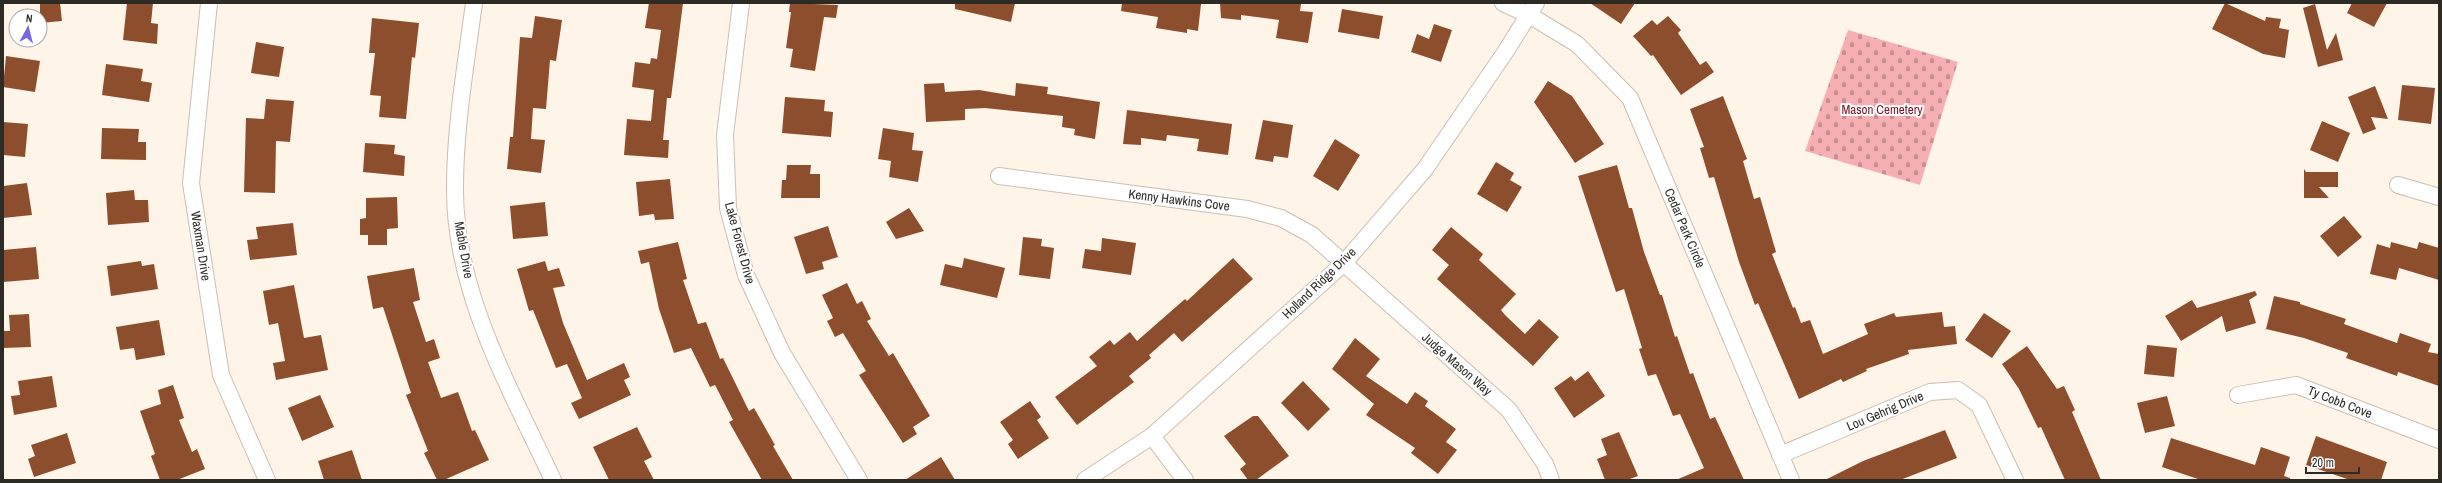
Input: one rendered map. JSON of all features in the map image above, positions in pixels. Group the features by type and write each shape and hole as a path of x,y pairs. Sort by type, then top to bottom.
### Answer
{"street":[{"name":"Waxman Drive","path":"209,3 192,183 221,376 267,480"},
{"name":"Mable Drive","path":"474,3 460,115 454,187 460,242 485,333 553,480"},
{"name":"Lake Forest Drive","path":"741,3 725,135 728,208 746,276 782,353 859,480"},
{"name":"Cedar Park Circle","path":"1503,3 1532,9 1577,44 1630,98 1791,480"},
{"name":"Holland Ridge Drive","path":"1085,480 1152,436 1343,264 1425,169 1504,54 1532,9"},
{"name":"Kenny Hawkins Cove","path":"999,176 1247,209 1280,218 1312,235 1343,264"},
{"path":"2398,185 2439,197"},
{"name":"Judge Mason Way","path":"1343,264 1509,410 1545,464 1551,480"},
{"name":"Ty Cobb Cove","path":"2238,395 2296,385 2439,440"},
{"name":"Lou Gehrig Drive","path":"1780,455 1930,392 1958,390 1980,405 2016,480"},
{"path":"1152,436 1185,480"}],"green space":[{"name":"Mason Cemetery","path":"1848,30 1958,62 1920,185 1805,151"}],"building":[{"path":"40,3 60,3 62,21 48,22 48,8 40,8"},
{"path":"127,3 153,3 151,23 158,24 157,44 123,40"},
{"path":"649,3 683,3 671,98 667,98 663,140 669,140 668,158 624,155 627,119 651,121 654,90 632,87 635,62 650,64 651,58 657,59 661,30 645,28"},
{"path":"790,3 838,5 836,18 824,17 815,71 790,67 793,49 786,48 791,12 789,12"},
{"path":"955,3 1015,3 1011,22 955,9"},
{"path":"1122,3 1201,4 1198,31 1187,29 1187,33 1156,28 1158,17 1121,11"},
{"path":"1220,3 1301,4 1300,11 1313,12 1308,43 1276,38 1279,20 1241,15 1241,20 1221,18"},
{"path":"1590,3 1635,3 1621,24"},
{"path":"2225,3 2265,21 2266,17 2281,19 2279,28 2289,30 2285,58 2263,54 2212,29"},
{"path":"2352,3 2387,3 2374,27 2347,13"},
{"path":"2315,4 2327,50 2336,33 2343,60 2318,67 2303,8"},
{"path":"1342,9 1383,16 1379,39 1338,32"},
{"path":"535,16 562,20 556,61 550,60 546,109 533,108 531,139 545,140 541,173 507,169 510,137 513,137 520,37 532,38"},
{"path":"1668,16 1681,30 1678,33 1700,65 1706,61 1714,72 1681,95 1653,55 1651,56 1633,36 1652,20 1657,25"},
{"path":"372,18 419,23 415,58 412,57 406,119 379,117 381,96 370,95 375,53 369,53"},
{"path":"1434,24 1452,30 1441,62 1411,52 1417,34 1429,39"},
{"path":"256,42 284,47 279,77 251,73"},
{"path":"6,56 40,61 35,92 3,87"},
{"path":"106,64 143,69 141,81 152,83 149,102 102,95"},
{"path":"1548,81 1572,96 1604,144 1575,163 1534,102"},
{"path":"944,83 945,92 979,90 1015,96 1016,83 1048,87 1047,94 1100,102 1095,139 1074,135 1075,129 1062,127 1063,116 985,108 965,109 965,120 926,122 924,84"},
{"path":"2402,85 2435,88 2431,124 2398,120"},
{"path":"2375,86 2388,119 2371,117 2376,129 2363,134 2348,97"},
{"path":"1723,96 1747,159 1743,161 1754,199 1760,197 1776,252 1772,254 1793,308 1795,307 1801,323 1810,320 1823,354 1868,334 1864,324 1894,313 1896,317 1942,312 1944,327 1955,326 1957,344 1908,350 1909,354 1866,369 1867,371 1843,382 1841,379 1799,399 1758,303 1755,305 1739,262 1714,177 1709,178 1700,148 1704,147 1690,109"},
{"path":"785,97 825,100 824,111 833,112 831,137 782,133"},
{"path":"266,99 294,101 290,142 276,141 275,193 244,192 246,118 264,119"},
{"path":"1127,110 1232,124 1228,155 1197,151 1199,139 1167,135 1166,141 1141,138 1141,145 1123,144"},
{"path":"1263,120 1293,125 1288,158 1274,156 1273,162 1255,159"},
{"path":"2322,121 2350,133 2338,162 2310,150"},
{"path":"3,122 28,124 25,157 3,155"},
{"path":"102,128 139,129 138,142 146,142 146,160 101,159"},
{"path":"883,128 914,133 912,150 923,151 918,182 889,177 891,161 878,159"},
{"path":"1335,139 1360,155 1338,191 1313,176"},
{"path":"365,143 395,145 394,154 405,156 404,176 363,172"},
{"path":"1496,162 1514,173 1510,180 1522,187 1507,212 1477,194"},
{"path":"787,165 811,165 810,174 820,174 820,198 781,198 782,180 786,180"},
{"path":"1617,165 1629,208 1632,208 1644,252 1660,295 1662,295 1675,337 1677,336 1690,374 1693,373 1710,419 1715,417 1744,480 1676,480 1704,468 1680,414 1673,416 1656,374 1648,376 1639,349 1642,348 1624,289 1616,292 1578,176"},
{"path":"2304,169 2306,172 2338,172 2338,187 2319,187 2329,198 2304,198"},
{"path":"670,179 674,219 655,220 654,214 639,216 636,182"},
{"path":"27,183 32,215 3,218 3,186"},
{"path":"134,190 135,200 148,200 149,222 108,225 106,193"},
{"path":"397,197 398,228 387,229 387,245 368,245 368,235 360,235 360,219 366,218 366,198"},
{"path":"545,202 548,236 513,239 510,206"},
{"path":"909,208 924,231 896,239 886,222"},
{"path":"2344,216 2362,237 2338,257 2320,236"},
{"path":"293,223 297,255 250,260 247,240 258,239 256,227"},
{"path":"828,226 838,257 822,262 824,269 806,274 794,237"},
{"path":"1451,227 1483,254 1479,260 1516,294 1501,310 1505,315 1525,334 1539,319 1559,337 1533,366 1437,279 1449,265 1432,250"},
{"path":"1023,237 1042,239 1041,246 1054,248 1050,279 1019,275"},
{"path":"1102,238 1136,243 1131,275 1082,268 1085,249 1101,251"},
{"path":"678,242 687,279 683,280 698,324 706,322 720,359 723,358 749,411 754,408 775,445 773,446 793,480 762,480 729,422 733,420 715,385 710,387 691,348 674,353 659,309 649,262 641,264 638,251"},
{"path":"2391,242 2417,249 2419,242 2439,248 2439,280 2399,268 2396,280 2370,274 2377,244 2390,248"},
{"path":"36,247 39,279 3,282 3,250"},
{"path":"964,258 1005,268 997,298 940,285 945,264 962,268"},
{"path":"1233,258 1253,279 1182,342 1174,333 1149,355 1151,358 1129,376 1134,382 1077,425 1055,397 1097,366 1089,357 1110,340 1114,345 1130,332 1137,341 1185,299 1187,301"},
{"path":"141,261 142,266 154,264 158,289 111,296 107,266"},
{"path":"545,261 548,271 559,268 565,286 553,288 563,323 587,380 624,363 630,377 624,380 631,395 579,419 571,403 582,398 567,364 556,368 533,310 529,311 517,269"},
{"path":"414,268 420,300 413,302 426,342 434,339 440,358 428,362 441,398 458,392 472,431 475,430 489,460 444,480 437,480 424,453 428,451 406,395 411,393 383,307 373,309 367,276"},
{"path":"847,283 857,304 862,301 871,319 867,321 889,356 893,353 930,416 913,427 917,434 903,443 859,375 866,371 843,333 835,337 827,321 833,318 822,295"},
{"path":"294,285 304,338 321,335 328,370 276,380 273,363 285,361 278,323 269,325 263,291"},
{"path":"2255,291 2257,295 2249,300 2256,323 2226,332 2222,316 2181,341 2165,316 2192,300 2197,308"},
{"path":"2274,296 2300,302 2300,304 2346,319 2344,324 2397,343 2400,333 2431,344 2428,352 2439,354 2439,386 2398,372 2397,376 2346,358 2348,353 2304,338 2266,329"},
{"path":"1984,313 2011,331 1992,358 1965,340"},
{"path":"29,314 31,347 3,348 3,331 10,331 9,315"},
{"path":"159,320 165,355 136,360 134,348 120,350 116,327"},
{"path":"1355,338 1380,359 1366,376 1407,404 1415,392 1428,401 1425,406 1456,429 1446,442 1457,450 1438,474 1411,453 1415,448 1366,415 1374,404 1332,369"},
{"path":"2147,345 2177,348 2174,377 2144,374"},
{"path":"2027,346 2057,389 2064,386 2075,410 2072,412 2101,480 2065,480 2041,427 2038,428 2019,389 2002,364"},
{"path":"1588,371 1605,396 1574,418 1554,388 1571,376 1575,381"},
{"path":"52,376 57,407 14,415 11,396 20,395 18,381"},
{"path":"1303,381 1330,409 1308,431 1281,403"},
{"path":"173,385 184,418 179,420 192,452 197,449 205,469 177,480 160,480 151,456 155,454 140,411 161,404 158,390"},
{"path":"320,395 334,427 302,441 288,408"},
{"path":"2167,396 2175,426 2145,433 2137,403"},
{"path":"1030,401 1041,417 1037,420 1049,438 1018,459 1008,444 1013,440 1000,422"},
{"path":"1253,416 1258,416 1289,456 1256,480 1248,480 1240,469 1246,464 1224,436"},
{"path":"637,427 652,457 644,461 654,480 609,480 593,447"},
{"path":"1945,430 1957,458 1900,480 1825,480 1863,461"},
{"path":"1619,432 1638,476 1627,480 1605,480 1597,459 1607,455 1601,439"},
{"path":"67,433 76,463 34,477 28,459 35,456 31,445"},
{"path":"2316,436 2387,462 2381,480 2350,480 2306,465"},
{"path":"2171,438 2255,465 2261,447 2290,457 2284,476 2290,478 2290,480 2201,480 2162,467"},
{"path":"352,450 362,480 324,480 318,461"},
{"path":"941,457 955,480 905,480"}]}
